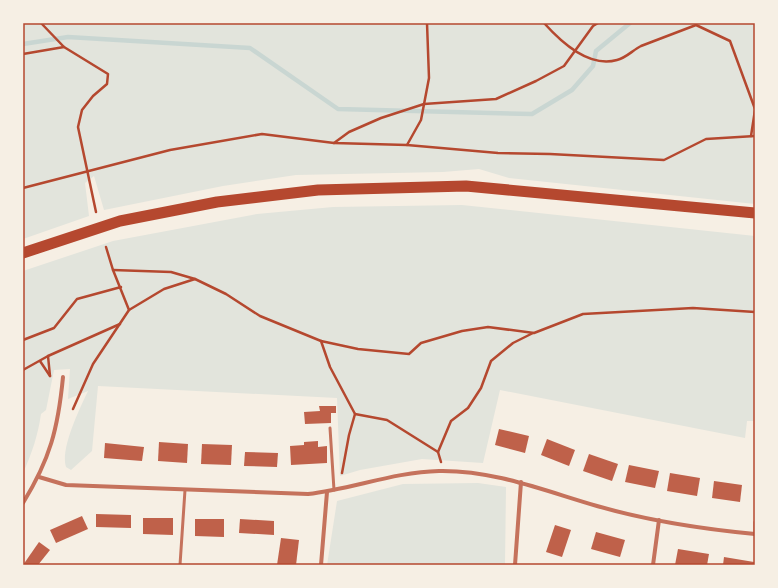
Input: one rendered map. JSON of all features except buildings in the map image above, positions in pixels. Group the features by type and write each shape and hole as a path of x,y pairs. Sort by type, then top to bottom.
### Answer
{"highway":[{"path":"23,253 120,221 217,202 318,190 466,186 755,214"}],"street":[{"path":"23,504 39,477 55,431 63,377"},
{"path":"39,477 66,485 288,494 334,491 400,475 439,471 484,475 521,482 597,506 659,520 701,528 755,534"},
{"path":"515,565 521,482"},
{"path":"321,565 327,492"},
{"path":"653,565 659,520"}],"lane":[{"path":"330,428 334,491"},
{"path":"180,565 184,490"},
{"path":"755,522 755,534"}],"path":[{"path":"41,23 64,47 108,74 107,84 93,96 82,110 78,126 86,172 96,212"},
{"path":"407,145 421,120 429,78 427,23"},
{"path":"544,23 574,50 588,59 601,63 618,60 640,47 697,24 730,41 755,110 751,136"},
{"path":"334,143 356,129 424,104 496,99 536,81 564,66 574,50 598,23"},
{"path":"23,54 64,47"},
{"path":"23,188 170,150 262,134 334,143 407,145 498,153 664,160 706,138 755,136"},
{"path":"106,247 113,270 129,310"},
{"path":"113,270 171,272 195,279 226,294 260,316 321,341 358,349 409,354 422,342 462,331 488,327 534,333"},
{"path":"73,409 93,364 129,310 164,288 195,279"},
{"path":"23,340 54,328 77,299 121,287"},
{"path":"441,462 438,452 450,420 468,408 481,388 491,361 513,343 534,333 583,314 693,308 755,312"},
{"path":"23,370 48,356 120,324"},
{"path":"321,341 330,367 355,414 349,435 342,478"},
{"path":"40,361 50,376 48,356"},
{"path":"355,414 387,420 438,452"}],"shaded area":[{"path":"23,23 755,23 755,204 509,178 479,169 443,172 296,175 223,186 104,210 94,176 85,183 89,216 23,239"},
{"path":"462,205 755,236 755,421 747,421 745,438 500,390 483,463 422,459 360,470 340,476 337,398 98,386 92,451 71,470 66,467 65,459 68,440 88,391 68,399 70,369 54,370 46,410 41,414 34,444 23,473 23,271 113,241 257,214 333,207"},
{"path":"478,483 506,487 505,565 327,565 337,501 403,484"}],"waterway":[{"path":"23,44 68,37 250,48 338,109 532,114 572,90 593,66 596,51 630,23"}]}
